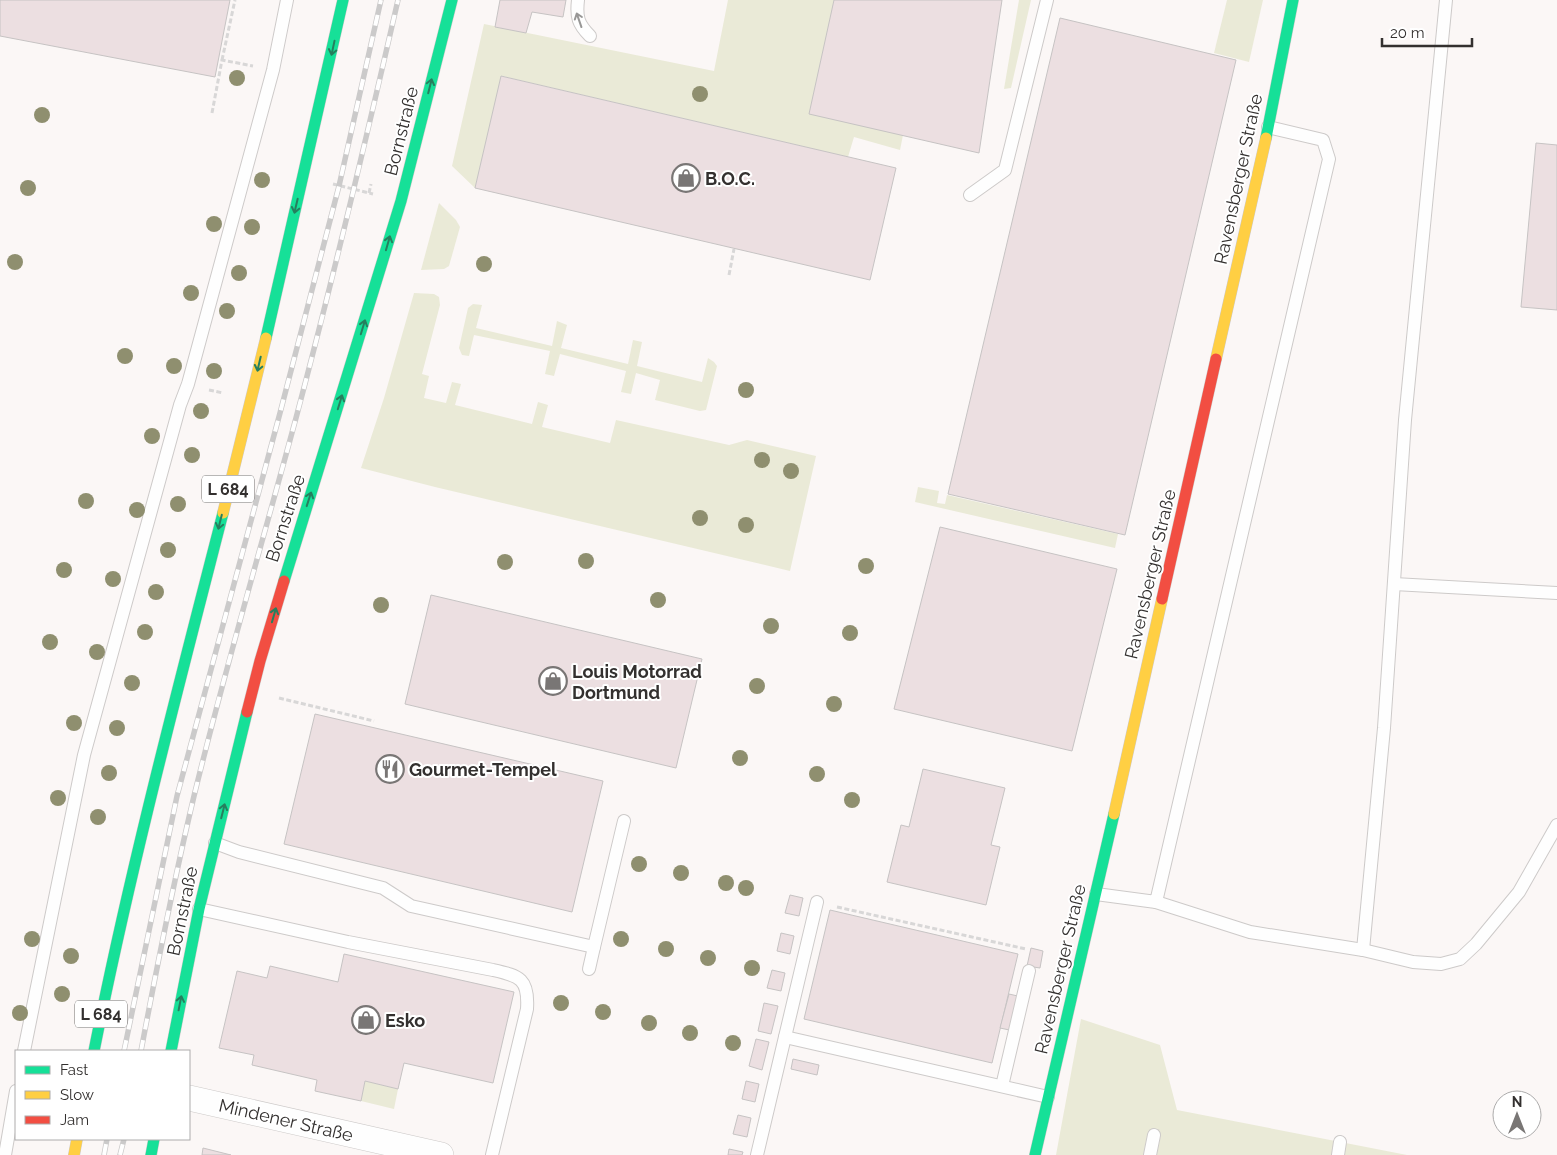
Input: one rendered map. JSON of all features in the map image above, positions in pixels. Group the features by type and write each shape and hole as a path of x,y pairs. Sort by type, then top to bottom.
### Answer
{"main road":[{"name":"L 684","path":"94,1050 108,977 158,766 248,411 343,0"},
{"name":"Bornstraße","path":"170,1050 215,844 260,661 400,201 452,0"},
{"name":"Ravensberger Straße","path":"1035,1155 1096,894 1268,127 1293,0"},
{"path":"74,1155 77,1140"},
{"path":"152,1155 154,1140"}],"street":[{"name":"Mindener Straße","path":"190,1098 441,1155"}],"lane":[{"path":"24,1050 84,755 177,414 202,334 273,70 287,0"},
{"path":"578,0 576,14 582,28 590,36"},
{"path":"970,195 1005,170 1047,0"},
{"path":"1363,950 1384,728 1406,410 1446,0"},
{"path":"1156,902 1328,159 1323,140 1268,127"},
{"path":"1394,584 1557,593"},
{"path":"589,969 624,821"},
{"path":"1096,894 1156,902 1250,932 1363,950 1413,962 1441,964 1460,959 1476,944 1519,892 1557,825"},
{"path":"215,844 382,888 411,906 594,948"},
{"path":"757,1155 817,902"},
{"path":"200,909 348,942 493,970 514,975 525,984 528,994 528,1009 492,1155"},
{"path":"1002,1086 1029,971"},
{"path":"785,1037 1048,1097"},
{"path":"5,1155 15,1097"},
{"path":"1150,1155 1154,1135"},
{"path":"1338,1155 1340,1142"}],"path":[{"path":"212,112 234,0"},
{"path":"222,60 273,70"},
{"path":"303,177 400,201"},
{"path":"369,193 371,184"},
{"path":"729,275 734,249"},
{"path":"276,697 374,721"},
{"path":"817,902 1026,949 1021,969 1029,971"}],"green space":[{"path":"728,0 834,0 903,135 900,150 854,137 848,157 502,76 475,188 452,166 484,24 714,71"},
{"path":"1019,0 1031,0 1011,88 1004,89"},
{"path":"1227,0 1263,0 1249,62 1214,53"},
{"path":"439,203 456,220 460,227 449,266 444,269 421,270"},
{"path":"414,293 434,294 439,297 440,305 422,374 429,376 424,398 446,403 452,382 461,384 455,405 532,424 538,402 548,405 542,427 610,443 616,420 729,445 747,440 816,456 790,571 361,468 384,398"},
{"path":"473,304 482,305 476,328 552,346 557,321 567,325 561,348 628,364 633,340 642,342 637,366 702,382 708,358 717,366 706,410 700,411 655,400 660,380 636,373 631,394 621,392 626,371 560,354 554,376 545,374 550,351 474,335 469,356 462,355 459,348 468,308"},
{"path":"918,487 939,491 937,503 945,504 947,495 1118,534 1115,548 915,502"},
{"path":"1081,1019 1160,1045 1177,1110 1407,1155 1056,1155"},
{"path":"365,1081 398,1089 394,1109 361,1101"}],"building":[{"path":"0,0 230,0 215,77 0,36"},
{"path":"500,0 566,0 563,17 532,12 526,33 495,27"},
{"path":"834,0 1002,0 979,153 809,114"},
{"path":"1060,18 1236,60 1125,535 948,494"},
{"name":"B.O.C.","path":"501,76 896,168 870,280 475,188"},
{"path":"1536,143 1557,145 1557,310 1521,307"},
{"path":"940,527 1117,569 1072,751 894,709"},
{"name":"Louis Motorrad Dortmund","path":"431,595 702,659 676,768 405,704"},
{"path":"315,714 603,781 572,912 284,844"},
{"path":"923,769 1005,788 991,845 1000,847 986,905 887,882 901,825 909,827"},
{"path":"790,895 803,898 799,916 785,913"},
{"path":"830,910 1018,954 992,1063 804,1019"},
{"path":"781,933 794,936 790,954 777,951"},
{"path":"1031,948 1043,951 1040,968 1027,966"},
{"name":"Esko","path":"344,954 514,992 493,1083 404,1063 398,1089 365,1081 361,1101 315,1091 317,1080 252,1065 254,1055 219,1048 237,971 267,978 270,966 338,982"},
{"path":"772,970 785,973 781,991 767,988"},
{"path":"1009,994 1022,997 1014,1031 1000,1028"},
{"path":"764,1003 778,1006 771,1034 758,1031"},
{"path":"756,1039 769,1042 762,1070 749,1066"},
{"path":"793,1059 819,1065 817,1075 791,1069"},
{"path":"746,1081 759,1084 755,1102 742,1099"},
{"path":"738,1115 751,1118 747,1137 733,1134"},
{"path":"203,1148 231,1155 202,1155"},
{"path":"729,1149 743,1152 742,1155 728,1155"}],"railway":[{"path":"124,1050 177,796 339,186 381,0"},
{"path":"141,1050 166,923 194,796 310,366 398,0"},
{"path":"104,1155 107,1140"},
{"path":"120,1155 124,1140"}],"traffic: fast":[{"path":"266,338 343,0"},
{"path":"284,581 401,201 452,0"},
{"path":"1266,138 1293,0"},
{"path":"94,1050 123,916 171,714 223,513"},
{"path":"171,1050 199,909 247,712"},
{"path":"1035,1155 1114,814"},
{"path":"151,1155 154,1140"}],"traffic: slow":[{"path":"1216,359 1266,138"},
{"path":"223,513 266,338"},
{"path":"1114,814 1162,599"},
{"path":"74,1155 77,1140"}],"traffic: jam":[{"path":"1162,599 1216,359"},
{"path":"247,712 284,581"}],"place":[{"name":"B.O.C.","path":"686,178"},
{"name":"Louis Motorrad Dortmund","path":"553,681"},
{"name":"Gourmet-Tempel","path":"390,769"},
{"name":"Esko","path":"366,1020"}]}
